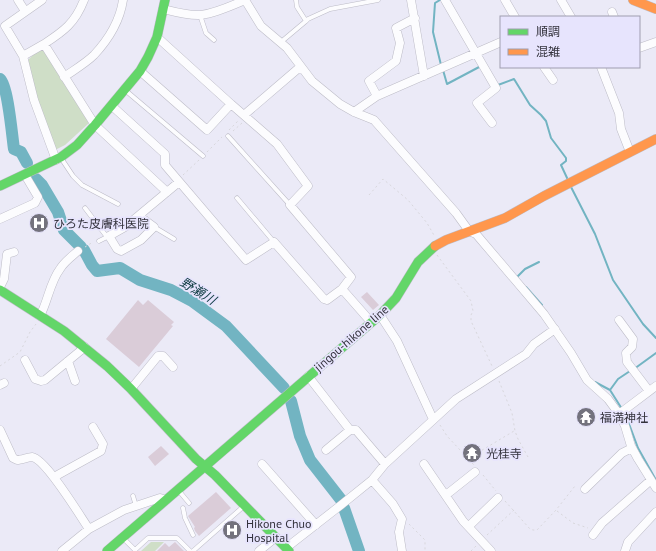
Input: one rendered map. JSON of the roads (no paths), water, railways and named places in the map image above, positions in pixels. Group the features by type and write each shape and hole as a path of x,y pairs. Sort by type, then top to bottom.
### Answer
{"main road":[{"path":"633,0 656,9"},
{"path":"0,186 58,158 77,145 112,106 140,71 157,37 164,5"},
{"name":"jingou-hikone line","path":"107,551 166,500 178,486 205,467 380,315 396,298 418,262 436,246 446,240 505,218 544,196 656,139"},
{"path":"0,289 85,348 131,389 186,453 215,475 288,550"}],"street":[{"path":"18,0 25,11"},
{"path":"42,0 5,26 23,56 34,100 58,158"},
{"path":"23,56 62,32 76,17 84,0"},
{"path":"64,77 94,55 113,29 123,0"},
{"path":"164,5 187,14 200,15 215,12 245,0 261,26 281,42 300,67 320,89 354,112 374,120 456,213 469,231 476,234 544,314 555,329 558,337 571,353 587,380 622,412 632,448 656,488"},
{"path":"411,0 424,76"},
{"path":"445,0 496,88 477,103 492,123"},
{"path":"505,0 514,16"},
{"path":"561,0 570,16"},
{"path":"377,96 369,81 396,61 400,43 396,28 415,18"},
{"path":"112,106 165,154 165,165 246,260 274,242 324,299 327,300 342,289 351,277 290,205 308,186 277,144 157,37"},
{"path":"354,112 377,96 500,42"},
{"path":"640,48 656,42"},
{"path":"44,44 95,125 167,192"},
{"path":"246,117 300,67"},
{"path":"545,68 553,80"},
{"path":"602,68 619,113 621,129 630,152"},
{"path":"140,71 207,130 231,104"},
{"path":"0,219 35,203 38,197 25,175"},
{"path":"139,216 154,227 141,240 121,251 108,236 125,227 179,181"},
{"path":"40,318 59,269 78,251"},
{"path":"0,289 4,279 7,254 14,252"},
{"path":"342,289 371,322"},
{"path":"380,315 396,341 434,419"},
{"path":"619,320 633,339 632,347 626,353 625,357 627,362 632,370 653,389 622,412"},
{"path":"288,550 316,525 372,480 385,464 456,399 526,354 534,344 555,329"},
{"path":"24,360 35,379 41,381 45,380 85,348"},
{"path":"131,389 158,356 163,356 173,367"},
{"path":"68,361 75,381"},
{"path":"308,376 350,430"},
{"path":"54,477 101,451 103,444 93,427"},
{"path":"0,430 13,458 17,460 31,457 35,458 54,477 89,529"},
{"path":"326,450 350,430 356,430 385,464"},
{"path":"585,489 622,453 632,448"},
{"path":"262,464 316,525"},
{"path":"424,464 463,521 491,551"},
{"path":"446,495 479,472"},
{"path":"372,480 393,504 402,519 399,532 402,551"},
{"path":"594,534 602,523 651,480"},
{"path":"469,526 500,497"},
{"path":"62,551 89,529 123,509 160,498 166,500"},
{"path":"625,551 628,542 656,512"},
{"path":"259,551 275,538"}],"lane":[{"path":"296,0 297,7 306,21"},
{"path":"281,42 306,21 330,9 378,0"},
{"path":"200,15 206,33 214,40"},
{"path":"125,90 203,156"},
{"path":"226,136 290,205"},
{"path":"58,158 82,185 118,204"},
{"path":"237,198 274,242"},
{"path":"85,208 108,236 99,241"},
{"path":"154,227 174,239"},
{"path":"178,486 189,503"},
{"path":"133,496 136,506"},
{"path":"122,538 135,550 148,538 177,538 191,551 244,505"},
{"path":"183,508 185,518 194,535"}],"waterway":[{"path":"440,0 435,3 433,32 441,65"},
{"path":"443,70 447,84 481,66"},
{"name":"野瀬川","path":"0,79 3,83 5,91 14,149 21,152 27,163"},
{"path":"498,85 514,79 530,105 546,121 551,138 566,158 566,161 561,165 568,180"},
{"name":"野瀬川","path":"36,179 42,185 58,212 64,230 81,247"},
{"path":"571,187 595,234 613,280 643,324 656,338"},
{"name":"野瀬川","path":"84,250 97,271 120,268 140,280 171,290 192,301 226,326 284,388"},
{"path":"517,277 525,269 539,262"},
{"path":"526,287 542,305"},
{"path":"634,369 656,353"},
{"path":"610,390 618,379 630,371"},
{"path":"595,382 610,390 622,409"},
{"name":"野瀬川","path":"291,401 300,436 310,460 342,501"},
{"path":"625,413 638,448 656,480"},
{"name":"野瀬川","path":"344,508 359,551"}],"place":[{"name":"ひろた皮膚科医院","path":"39,223"},
{"name":"福満神社","path":"586,417"},
{"name":"光桂寺","path":"472,453"},
{"name":"Hikone Chuo Hospital","path":"232,530"}]}
